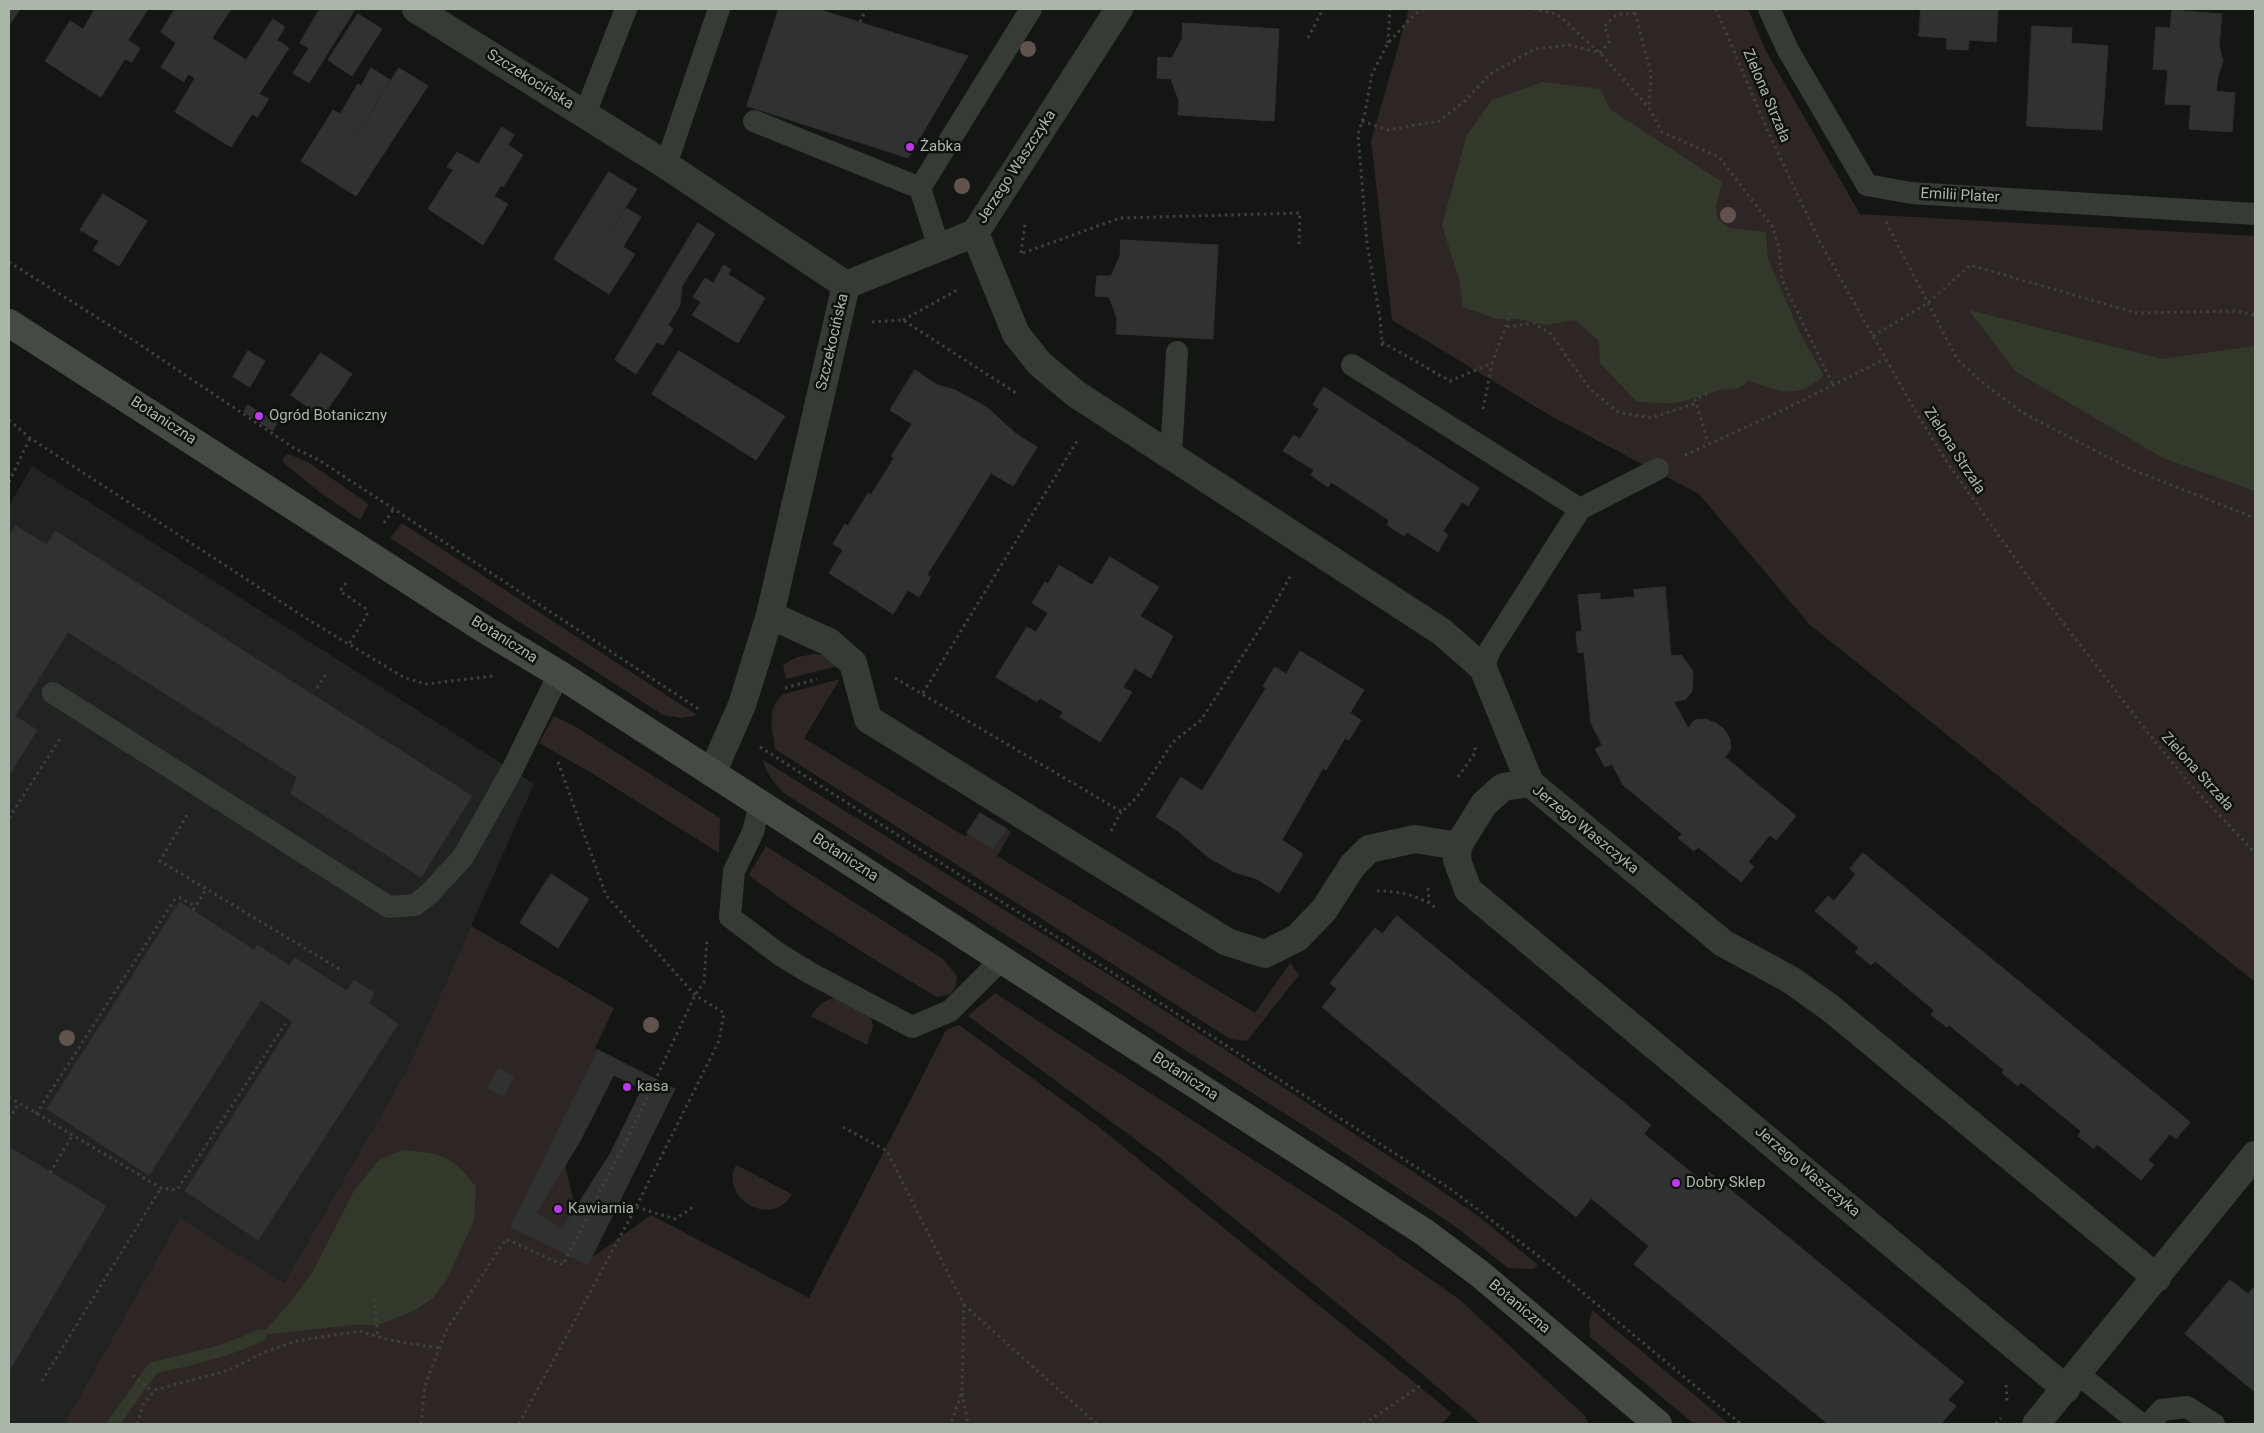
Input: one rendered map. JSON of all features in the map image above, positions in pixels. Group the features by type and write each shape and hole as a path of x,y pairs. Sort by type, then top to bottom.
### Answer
{"main road":[{"name":"Botaniczna","path":"9,323 484,629 560,674 1424,1232 1480,1274 1658,1424"}],"street":[{"name":"Szczekocińska","path":"416,9 666,165 846,286 770,614 742,705 712,773"},
{"name":"Jerzego Waszczyka","path":"846,286 975,233 1119,9"},
{"path":"975,233 1016,334 1040,364 1076,394 1442,632 1483,668 1530,783"},
{"path":"770,614 829,642 853,663 868,719 1227,942 1265,954 1297,938 1324,910 1353,865 1369,849 1415,838 1458,846"},
{"name":"Jerzego Waszczyka","path":"2072,1381 1468,890 1457,860 1458,846 1484,804 1503,787 1530,783 1723,943 1791,980 1829,1007 2157,1278"},
{"path":"2036,1424 2157,1278 2255,1155"}],"lane":[{"path":"585,114 626,9"},
{"path":"666,165 719,9"},
{"path":"939,248 920,188 1032,9"},
{"path":"1769,9 1788,50 1867,185"},
{"path":"754,121 920,188"},
{"name":"Emilii Plater","path":"1867,185 1911,194 2255,214"},
{"path":"1171,456 1176,352"},
{"path":"1352,365 1580,509"},
{"path":"1483,668 1490,650 1580,509 1658,469"},
{"path":"53,693 389,907 415,905 429,894 463,856 512,770 560,674"},
{"path":"760,804 753,832 734,871 730,917 779,954 912,1027 950,1011 1002,959"},
{"path":"2072,1381 2140,1424"},
{"path":"2149,1424 2162,1410 2187,1407 2214,1424"}],"path":[{"path":"860,22 866,9"},
{"path":"1308,38 1323,9"},
{"path":"1388,43 1390,9"},
{"path":"1386,387 1380,318 1367,243 1358,134 1372,74 1388,43 1415,14 1423,9"},
{"path":"1533,9 1557,14 1600,53 1649,108 1662,132 1719,157 1772,226 1779,247 1782,280 1833,385"},
{"name":"Zielona Strzała","path":"1716,9 1770,136 1820,242 1885,359 1948,462 1990,527 2030,581 2189,783 2255,854"},
{"path":"1600,53 1610,41 1604,26 1616,16 1635,11 1651,73 1649,108"},
{"path":"1362,121 1388,130 1438,121 1466,100 1490,74 1534,49 1569,45 1600,53"},
{"path":"1867,185 1957,359 2023,414 2133,470 2255,518"},
{"path":"1022,252 1120,218 1200,214 1300,213 1299,246"},
{"path":"9,262 136,342 294,448 319,460 704,712"},
{"path":"1873,336 1928,302 1970,265 2136,314 2235,311 2255,315"},
{"path":"1475,444 1492,363 1512,310"},
{"path":"869,322 903,320 1024,399"},
{"path":"1507,327 1534,323 1551,334 1589,388 1618,412 1651,418 1696,403"},
{"path":"1382,342 1450,381 1492,363"},
{"path":"1658,469 1708,443 1885,359"},
{"path":"1707,394 1695,399 1708,443"},
{"path":"9,420 30,438 349,644 405,678"},
{"path":"923,693 1080,435"},
{"path":"9,482 30,438"},
{"path":"782,689 855,669 876,668 923,693 1122,812 1137,797 1173,742 1201,720 1265,621 1293,572"},
{"path":"349,644 367,615 365,608 340,591 350,577"},
{"path":"317,688 326,674"},
{"path":"9,818 79,709"},
{"path":"1453,784 1475,753 1476,738"},
{"path":"766,741 766,750"},
{"path":"760,747 1452,1190 1541,1258 1741,1424"},
{"path":"519,1424 636,1207 720,1041 724,1013 695,995 606,895 558,762"},
{"path":"203,788 160,861 341,970"},
{"path":"36,1114 175,899 181,898 195,909 207,888"},
{"path":"421,1424 425,1385 447,1329 506,1239 563,1265 644,1104 695,995 704,982 707,934"},
{"path":"9,1098 161,1188 176,1190 285,1024"},
{"path":"9,1119 18,1103"},
{"path":"844,1127 887,1151 964,1305 1097,1424"},
{"path":"50,1173 72,1136"},
{"path":"42,1381 161,1188"},
{"path":"636,1207 675,1219 695,1206"},
{"path":"374,1299 378,1336"},
{"path":"964,1305 962,1392 968,1424"},
{"path":"137,1424 143,1404 152,1390 229,1370 267,1351 296,1341 359,1331 439,1348"},
{"path":"133,1375 152,1390"},
{"path":"1364,1424 1422,1384"},
{"path":"951,1424 962,1392"}],"shaded area":[{"path":"1409,9 1748,9 1766,51 1860,214 2255,236 2255,982 1810,625 1699,494 1551,416 1392,320 1371,141"},
{"path":"1543,82 1600,89 1611,110 1722,182 1716,206 1717,219 1730,228 1766,232 1768,259 1800,333 1824,376 1814,384 1796,391 1780,391 1749,381 1737,389 1716,391 1679,402 1637,402 1600,363 1599,341 1575,320 1545,325 1519,319 1497,319 1463,307 1459,279 1442,225 1467,135 1492,100"},
{"path":"1969,310 2162,359 2255,346 2255,491 2163,458 2015,371"},
{"path":"288,454 308,462 366,502 368,505 361,518 359,519 318,491 283,462 283,458"},
{"path":"32,466 534,784 407,1070 284,1283 180,1218 64,1424 9,1424 9,506"},
{"path":"402,523 697,715 682,718 663,715 390,538"},
{"path":"815,654 825,655 838,666 786,679 783,665 797,657"},
{"path":"840,679 804,738 966,837 967,833 993,849 1007,829 1011,832 997,856 1255,1013 1290,963 1299,975 1247,1041 1230,1039 775,749 772,712 778,699 784,694"},
{"path":"554,716 573,725 720,818 719,853 595,775 539,743"},
{"path":"763,760 1122,983 1421,1177 1481,1218 1539,1266 1532,1269 1508,1268 1456,1227 1315,1133 784,793 771,778"},
{"path":"766,846 943,959 957,976 956,985 951,994 937,997 843,940 752,878 749,874"},
{"path":"471,926 614,1008 595,1048 598,1050 558,1133 587,1261 651,1215 809,1298 946,1030 959,1025 1094,1123 1452,1413 1441,1424 64,1424 180,1218 284,1283 407,1070"},
{"path":"995,993 1342,1217 1460,1300 1585,1416 1588,1424 1481,1424 1159,1157 968,1016"},
{"path":"842,997 870,1014 873,1026 867,1045 811,1016 824,1002"},
{"path":"402,1150 427,1153 445,1158 460,1168 476,1187 474,1220 447,1279 434,1297 414,1311 378,1325 353,1325 261,1335 287,1306 312,1273 354,1191 378,1161"},
{"path":"736,1165 792,1194 784,1204 773,1209 762,1209 750,1205 741,1198 735,1189 732,1177"},
{"path":"1592,1310 1729,1424 1694,1424 1590,1337 1589,1324"}],"building":[{"path":"9,9 20,9 10,24 9,23"},
{"path":"95,9 118,9 74,80 45,61 70,21 83,29"},
{"path":"118,9 148,9 128,40 140,48 132,62 125,59 101,97 74,80"},
{"path":"175,9 231,9 212,38 246,60 202,129 175,112 195,78 188,74 184,82 161,67 176,43 161,32"},
{"path":"320,9 350,9 354,11 309,83 293,73 309,48 300,43"},
{"path":"779,9 817,9 968,56 908,158 747,106"},
{"path":"1921,9 1998,9 1996,42 1969,40 1968,50 1946,49 1947,38 1919,36"},
{"path":"2172,10 2222,14 2219,46 2223,61 2216,91 2235,93 2232,132 2189,129 2191,105 2165,104 2168,70 2153,69 2156,27 2170,28"},
{"path":"358,14 382,29 352,76 328,60"},
{"path":"273,19 285,27 277,40 289,48 259,94 269,99 257,117 252,114 231,147 202,129"},
{"path":"1183,23 1279,29 1274,121 1178,115 1179,101 1171,79 1157,78 1158,57 1172,58 1182,39"},
{"path":"2032,26 2072,28 2071,43 2108,46 2102,130 2027,126"},
{"path":"371,68 390,80 329,179 301,161 333,110 340,114 358,84 361,86"},
{"path":"399,68 428,86 356,196 329,179"},
{"path":"502,127 514,135 456,227 428,209 453,170 447,167 457,152 478,164"},
{"path":"508,145 523,155 503,187 501,185 494,196 508,204 483,245 456,227"},
{"path":"609,172 637,189 582,277 554,259"},
{"path":"103,194 147,221 119,266 93,250 99,241 80,230"},
{"path":"626,208 641,217 623,247 635,254 609,294 582,277"},
{"path":"698,223 715,234 682,286 680,305 668,325 673,329 663,345 657,342 636,374 615,360"},
{"path":"1121,240 1218,245 1213,339 1116,334 1117,318 1109,297 1095,296 1097,276 1111,276 1120,256"},
{"path":"724,265 731,270 728,274 765,298 738,343 692,315 701,302 693,297 705,278 713,283"},
{"path":"248,351 265,361 250,387 233,377"},
{"path":"679,351 785,416 756,460 652,394"},
{"path":"321,353 352,374 322,417 291,395"},
{"path":"915,370 937,385 955,390 988,408 1015,433 1037,447 1013,486 991,473 927,575 931,577 919,597 908,590 893,614 829,573 843,550 833,544 845,524 848,526 868,493 871,495 894,458 891,456 912,424 890,410"},
{"path":"1324,387 1479,488 1468,506 1462,502 1443,531 1448,535 1438,552 1407,532 1404,536 1387,525 1389,520 1331,482 1328,487 1311,475 1314,470 1283,451 1294,435 1300,439 1319,409 1313,405"},
{"path":"248,405 277,423 273,431 244,412"},
{"path":"16,526 47,545 55,531 472,796 421,877 291,794 297,777 68,632 15,716 37,730 9,775 9,537"},
{"path":"1110,557 1159,587 1140,616 1173,636 1151,678 1135,668 1123,687 1132,692 1100,742 1060,717 1063,712 1040,698 1037,702 996,677 1027,627 1036,632 1048,613 1032,603 1045,582 1048,584 1059,565 1092,585"},
{"path":"1665,587 1671,656 1681,655 1693,671 1692,691 1686,699 1674,702 1688,728 1695,720 1705,719 1716,723 1724,729 1730,739 1731,749 1725,757 1796,816 1776,840 1770,835 1748,862 1754,867 1741,882 1698,847 1694,851 1678,838 1682,834 1623,785 1612,764 1605,767 1595,749 1602,745 1591,723 1584,652 1578,653 1576,632 1582,631 1578,595 1600,593 1600,600 1635,597 1634,590"},
{"path":"1300,651 1364,690 1350,713 1361,720 1349,740 1345,738 1326,770 1323,768 1282,840 1303,854 1279,893 1257,879 1234,872 1208,857 1178,831 1156,817 1181,777 1202,791 1266,688 1263,686 1275,667 1286,674"},
{"path":"980,813 1007,829 993,849 967,833"},
{"path":"1863,853 2027,988 1977,1048 1949,1025 1947,1027 1931,1015 1934,1010 1875,961 1871,965 1855,952 1859,948 1815,911 1828,896 1834,901 1856,874 1850,869"},
{"path":"551,874 589,899 558,948 520,923"},
{"path":"180,902 254,950 257,945 290,966 266,1003 261,1000 149,1175 47,1109"},
{"path":"1397,916 1651,1125 1576,1217 1322,1007 1337,989 1330,983 1375,928 1382,934"},
{"path":"295,958 347,991 354,980 374,993 368,1003 398,1024 258,1240 185,1191 293,1022 266,1003"},
{"path":"2027,988 2190,1122 2176,1139 2170,1134 2148,1160 2154,1165 2141,1180 2097,1144 2094,1149 2078,1136 2081,1131 2021,1082 2018,1086 2002,1073 2004,1070 1977,1048"},
{"path":"598,1050 675,1089 588,1265 511,1227"},
{"path":"498,1068 514,1077 503,1097 488,1088"},
{"path":"614,1075 642,1089 610,1154 562,1229 536,1213 579,1143"},
{"path":"1644,1134 1702,1181 1709,1172 1964,1382 1948,1400 1956,1406 1941,1424 1828,1424 1634,1264 1649,1246 1591,1198"},
{"path":"9,1147 106,1206 9,1371"},
{"path":"2230,1280 2248,1294 2255,1286 2255,1392 2185,1334"}],"waterway":[{"path":"113,1424 153,1368 221,1351 261,1335"}],"place":[{"name":"Żabka","path":"910,147"},
{"name":"Ogród Botaniczny","path":"259,416"},
{"name":"kasa","path":"627,1087"},
{"name":"Dobry Sklep","path":"1676,1183"},
{"name":"Kawiarnia","path":"558,1209"}]}
